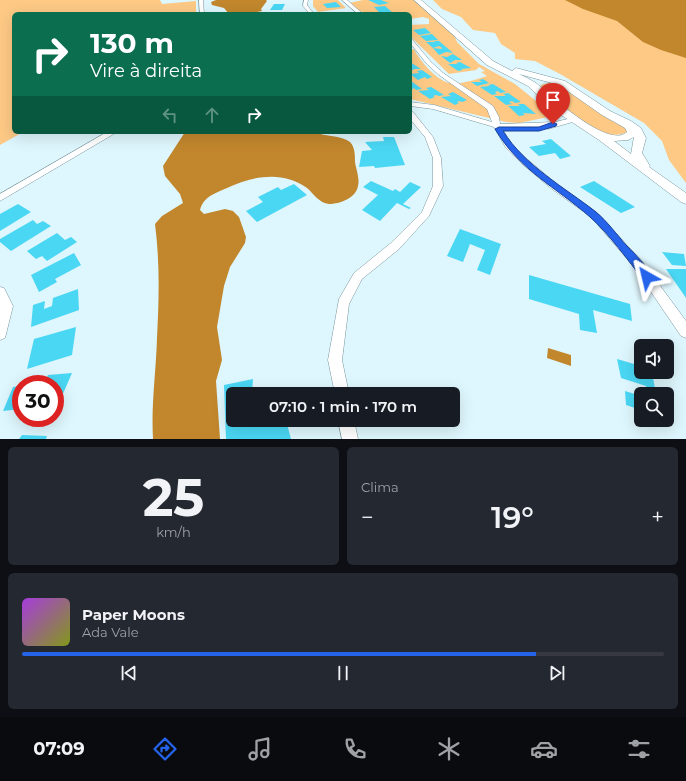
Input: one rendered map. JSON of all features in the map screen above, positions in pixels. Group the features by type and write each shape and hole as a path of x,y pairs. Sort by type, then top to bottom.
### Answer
{"main road":[{"path":"417,0 490,63 525,80 573,119 588,128 686,200"},
{"path":"424,0 502,65 520,72 553,79 567,85 606,113 627,123 637,130 640,138 635,150 636,156 653,175"},
{"path":"537,90 536,85 541,82 551,81 567,85"},
{"path":"588,128 607,136 622,138 628,137 633,132 627,123"}],"street":[{"path":"201,0 202,12"},
{"path":"306,0 305,5 310,12"},
{"path":"344,0 359,12"},
{"path":"412,42 441,74 490,108 495,117 498,128 508,146 555,187 594,215 638,264 686,332"},
{"path":"412,104 434,107 498,128 539,129 573,119"},
{"path":"341,387 335,360 344,303 358,276 395,246 426,214 438,186 437,158 428,137 412,117"},
{"path":"0,198 110,134"},
{"path":"0,292 7,306 0,334"},
{"path":"347,427 350,439"}],"shaded area":[{"path":"0,0 160,0 162,4 196,1 196,12 12,12 12,134 19,134 0,145"},
{"path":"216,0 267,1 261,9 262,11 257,12 227,12 224,8 212,5 211,2"},
{"path":"313,0 338,0 346,8 318,12 313,6"},
{"path":"363,0 414,0 454,35 457,42 479,64 515,84 551,113 548,117 519,123 506,122 412,99 412,50 414,49 420,59 434,74 450,83 459,83 487,76 481,72 485,71 479,67 476,70 449,74 412,38 412,25 429,24 429,19 423,17 412,19 412,12 362,12 349,3"},
{"path":"433,0 650,0 686,31 686,183 669,160 662,141 644,123 535,61 515,59 515,53 501,44 495,33 473,30 461,17 442,9"},
{"path":"565,0 686,0 686,58 661,50 643,42 617,21 583,9"},
{"path":"548,83 561,85 620,123 627,130 627,132 617,135 606,133 582,121 541,89 541,85"},
{"path":"184,134 320,134 342,138 350,142 353,146 358,186 354,194 347,200 333,204 325,203 298,182 278,177 267,177 247,180 227,188 207,198 202,205 200,210 204,214 225,209 233,211 239,217 246,237 245,243 230,267 224,286 217,327 222,360 216,381 220,439 153,439 153,401 159,295 158,252 155,224 162,216 183,203 180,194 165,176 163,166"},
{"path":"548,348 571,355 571,366 547,358"}],"building":[{"path":"368,0 381,0 389,3 379,5"},
{"path":"336,2 341,7 327,8 323,4"},
{"path":"274,4 285,4 282,10 270,10"},
{"path":"385,6 392,12 379,12 374,7"},
{"path":"425,28 431,33 419,35 413,30"},
{"path":"432,34 438,40 426,41 420,36"},
{"path":"439,41 453,53 446,52 439,55 426,42","holes":["439,46 442,49 433,48"]},
{"path":"453,54 462,60 455,60 450,63 441,56 447,57"},
{"path":"460,62 471,68 461,69 463,70 458,71 448,64 458,64 456,63"},
{"path":"412,63 421,69 412,70"},
{"path":"422,70 432,77 427,79 425,77 418,80 412,76 412,74 419,73 417,71"},
{"path":"483,79 489,83 477,86 471,82 482,82 479,80"},
{"path":"412,82 422,89 416,90 414,88 412,90"},
{"path":"493,84 506,92 500,93 498,91 495,92 497,94 492,95 480,87 490,86 488,85"},
{"path":"431,87 444,95 436,95 430,99 418,91 429,90 426,88"},
{"path":"453,92 467,100 462,102 459,101 457,102 459,103 455,105 441,97 451,96 448,94"},
{"path":"508,93 521,102 515,103 512,101 509,102 512,104 506,105 494,96 506,96 503,94"},
{"path":"518,104 524,104 536,114 523,113 525,115 519,116 508,106 520,106"},
{"path":"383,137 394,137 405,165 375,168 374,166 359,167 362,151 372,150 365,142 384,141"},
{"path":"551,139 571,156 560,159 555,153 539,156 529,147 546,144 542,141"},
{"path":"371,181 393,191 395,189 400,192 410,182 421,187 403,204 411,208 409,209 397,203 380,221 362,210 378,195 363,187"},
{"path":"594,181 635,207 621,213 580,187"},
{"path":"294,184 307,195 257,222 246,211 263,202 258,197 278,187 281,190"},
{"path":"18,204 31,212 0,231 0,214"},
{"path":"33,220 37,224 43,221 51,226 11,251 0,242 0,239"},
{"path":"460,229 501,244 490,275 477,270 485,250 470,244 463,262 447,256"},
{"path":"57,233 65,240 71,237 77,242 47,261 42,256 36,259 27,251"},
{"path":"662,252 684,254 686,266 672,265"},
{"path":"74,253 81,265 55,279 57,282 39,292 31,275"},
{"path":"666,269 686,269 686,298"},
{"path":"529,275 630,304 632,321 593,310 597,333 580,330 579,314 529,299"},
{"path":"78,289 79,310 31,327 33,305 45,301 44,309 52,306 53,298"},
{"path":"76,327 72,355 27,369 34,339"},
{"path":"617,359 634,364 634,379 653,379 655,387 646,387 621,378"},
{"path":"72,373 64,391 64,375 48,375"},
{"path":"253,379 252,387 226,387 226,427 288,427 291,439 226,439 224,385"},
{"path":"12,389 12,410 3,411"},
{"path":"625,391 634,394 634,408 626,405"},
{"path":"22,435 47,436 46,439 19,439"}],"route":[{"path":"553,124 551,126 539,129 499,129 508,146 524,161 555,187 594,215 638,264 647,277"}]}
